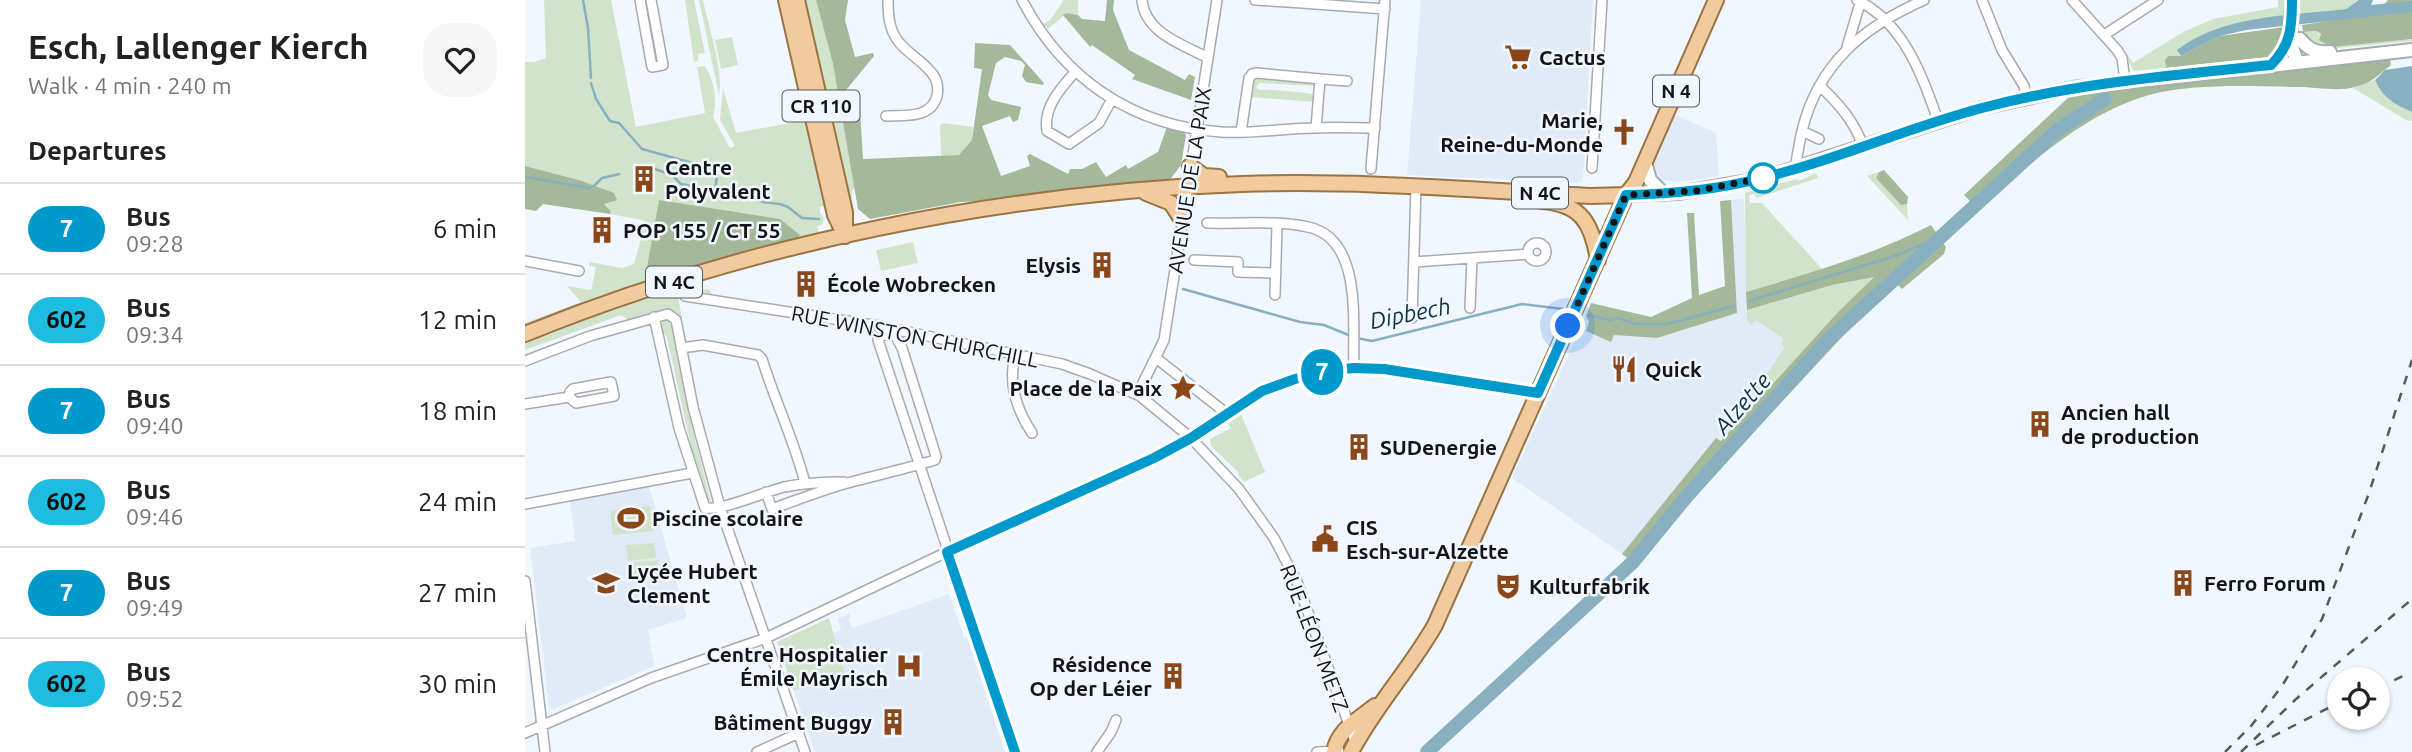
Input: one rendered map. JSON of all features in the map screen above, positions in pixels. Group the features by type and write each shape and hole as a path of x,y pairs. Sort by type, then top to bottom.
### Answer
{"main road":[{"name":"CR 110","path":"786,0 845,236"},
{"name":"CR 110","path":"797,0 840,214"},
{"name":"N 4","path":"1626,195 1628,179 1707,0"},
{"name":"N 4","path":"1379,704 1338,737 1344,750 1417,656 1435,625 1626,195 1636,182 1716,0"},
{"path":"2292,2 2297,62"},
{"path":"2295,40 2318,53 2373,54"},
{"path":"2271,65 2295,40"},
{"path":"1626,195 1664,194 1736,184 1795,169 1938,121 2027,97 2073,88 2412,50"},
{"path":"1645,162 1650,180 1664,194"},
{"name":"N 4C","path":"1191,166 1204,176 1296,175 1331,184"},
{"name":"N 4C","path":"525,334 646,290 736,263 845,236 998,207 1187,186 1331,184 1591,196 1626,195"},
{"path":"1454,189 1496,199 1552,202 1568,206 1579,214 1591,230 1598,260"},
{"path":"1137,191 1168,200 1178,210 1182,220"},
{"name":"N 4C","path":"840,214 866,225 966,206 998,207"},
{"path":"826,241 840,214"}],"street":[{"path":"640,0 653,66 663,65 651,0"},
{"path":"886,116 922,113 936,100 938,90 936,79 930,71 898,41 888,15 888,0"},
{"path":"1022,0 1036,27 1053,50 1075,72 1112,99 1136,112 1168,123 1222,132 1375,128"},
{"path":"1142,0 1145,13 1158,31 1208,58"},
{"name":"AVENUE DE LA PAIX","path":"1156,358 1164,340 1217,0"},
{"path":"1255,0 1385,5 1371,169"},
{"path":"1593,169 1602,0"},
{"path":"1847,47 1860,0 1885,19 1911,54 1938,121"},
{"path":"1795,169 1811,102 1847,47 1885,19 1924,0"},
{"path":"1982,0 1991,27 2024,86 2027,97"},
{"path":"2072,0 2122,58 2125,81"},
{"path":"2105,36 2158,0"},
{"path":"1075,72 1052,102 1047,131 1069,144 1099,123 1112,99"},
{"path":"1241,132 1249,78 1252,74 1347,81"},
{"path":"1316,128 1320,79"},
{"path":"1820,86 1850,118 1863,146"},
{"path":"1802,131 1819,139"},
{"path":"1412,318 1416,187"},
{"path":"1206,223 1309,227 1321,232 1340,248 1348,269 1352,293 1354,368"},
{"path":"1275,295 1276,225"},
{"path":"1414,262 1528,254"},
{"path":"1470,308 1472,258"},
{"path":"1194,260 1238,262 1238,272 1276,273"},
{"path":"525,261 579,271"},
{"name":"RUE WINSTON CHURCHILL","path":"685,296 879,326 1062,364 1140,396"},
{"path":"525,361 579,340 654,317 668,314 676,320 706,463 805,752"},
{"path":"654,317 692,473 705,508 720,507 805,483 854,481"},
{"path":"766,492 772,509 854,481 918,465 935,460 899,339 895,335 881,335 878,340 918,465 1015,752"},
{"path":"681,348 703,345 758,355 762,359 775,400 798,455 805,483"},
{"path":"1015,355 1011,377 1013,388 1022,419 1032,433"},
{"path":"1191,438 1140,396 1140,389 1156,358 1227,413"},
{"path":"525,733 651,678 766,638 1154,458 1191,438 1262,391 1295,379 1326,371 1384,369 1538,393"},
{"path":"525,404 569,397 576,403 614,396 611,382 573,389 569,397"},
{"name":"RUE LÉON METZ","path":"1191,438 1239,489 1287,561 1318,634 1349,726 1344,750"},
{"path":"525,504 692,473"},
{"path":"525,581 529,641 545,752"},
{"path":"1097,752 1117,720"},
{"path":"757,752 799,733"},
{"path":"1317,752 1344,750"}],"shaded area":[{"path":"1421,0 1593,0 1581,182 1407,175"},
{"path":"1674,114 1716,133 1719,176 1679,182 1661,180 1653,164"},
{"path":"1744,199 1747,320 1756,319 1784,338 1781,344 1786,347 1721,442 1716,439 1622,554 1512,478 1586,316 1589,322 1614,335 1657,338 1737,313 1731,200"},
{"name":"Lyçée Hubert Clement","path":"649,486 687,618 648,630 654,666 554,709 549,707 530,548 575,541 570,501"},
{"name":"Centre Hospitalier Émile Mayrisch","path":"949,594 964,637 967,637 1005,752 815,752 794,691 845,674 832,633 841,630 838,619 849,613 851,617 848,619 852,628"}],"green space":[{"path":"544,0 611,0 636,127 705,113 697,67 705,66 714,91 713,117 730,148 735,146 720,120 723,88 736,133 795,122 801,117 809,128 830,212 826,212 823,206 820,207 824,218 822,225 817,226 819,232 796,241 660,200 644,284 525,327 525,323 581,302 567,286 591,290 596,267 589,266 590,262 622,268 634,264 646,221 610,214 611,211 579,180 525,166 525,62 546,58"},
{"path":"685,0 694,0 705,53 698,54 698,61 694,62"},
{"path":"699,0 703,0 715,48 719,95"},
{"path":"801,0 816,0 833,64 856,186 852,191 852,206 849,208"},
{"path":"816,0 848,0 845,20 855,57 873,53 874,56 842,95 860,111 863,159 959,155 972,140 982,69 974,68 975,43 1010,45 1044,83 1026,82 1022,76 1025,65 1021,61 1005,57 996,63 988,95 991,100 1021,107 1018,120 1013,122 1010,116 982,126 1001,176 1030,166 1027,156 1030,154 1068,174 1070,169 1082,169 1096,162 1106,177 1126,165 1128,169 1158,152 1167,127 1183,131 1186,135 1181,165 1169,181 961,202 870,219 858,209 833,64"},
{"path":"1064,0 1078,0 1078,15 1067,13 1048,29 1046,26 1043,28 1041,25 1050,20"},
{"path":"1107,0 1114,0 1113,10 1129,50 1185,80 1189,74 1195,77 1191,100 1132,79 1135,75 1092,45 1090,47 1063,15 1067,13 1078,15 1082,19 1105,21"},
{"path":"2278,0 2285,0 2284,17 2246,21 2178,50 2181,56 2165,60 2166,68 2134,71 2125,55 2126,52 2133,63 2183,32 2213,19 2278,7"},
{"path":"2299,0 2359,0 2346,9 2301,15"},
{"path":"2388,0 2412,0 2412,39 2332,47 2319,40 2321,34 2316,31 2303,32 2302,25 2376,14"},
{"path":"2284,27 2281,48 2268,57 2166,68 2165,60 2168,56 2181,56 2220,36"},
{"path":"2316,31 2332,47 2412,41 2326,49 2311,44 2303,32"},
{"path":"732,37 738,65 721,69 715,40"},
{"path":"2390,59 2391,65 2375,78 2349,88 2222,86 2149,95 2101,115 2079,128 1977,208 1964,195 2070,96"},
{"path":"1255,77 1314,82 1317,86 1260,83 1256,87 1259,90 1316,95 1315,102 1249,97"},
{"path":"2375,80 2390,100 2412,112 2412,121 2353,88"},
{"path":"943,123 973,127 972,140 959,155 941,156 940,125"},
{"path":"525,166 579,180 614,193 617,200 604,204 611,211 610,214 543,204 536,211 525,209"},
{"path":"1884,170 1908,197 1907,204 1901,205 1876,178 1879,172"},
{"path":"1879,172 1876,178 1901,205 1907,204 1908,220 1867,176"},
{"path":"1816,173 1818,178 1757,198 1754,194 1749,195 1750,203 1762,203 1823,270 1746,292 1745,193 1797,179 1799,181"},
{"path":"659,200 780,219 800,235 796,241 644,284"},
{"path":"1731,200 1737,313 1657,338 1614,335 1611,342 1586,331 1589,322 1586,316 1591,303 1651,317 1692,298 1687,213 1694,213 1699,295 1725,286 1720,201"},
{"path":"1931,225 1946,247 1944,254 1902,289 1894,281 1633,562 1622,554 1716,438 1721,441 1839,311 1874,277 1832,285 1747,310 1746,292 1863,255"},
{"path":"913,242 918,263 881,271 876,250"},
{"path":"1875,276 1839,311 1721,442 1785,347 1781,344 1783,338 1756,320 1751,325 1747,320 1747,310 1832,285"},
{"path":"686,284 700,290 708,289 712,294 696,291 678,297 682,319 676,320 673,316 633,323 621,315 525,350 525,340 593,314"},
{"path":"663,319 671,324 686,402 711,502 708,501 691,447 667,337 660,330 659,322"},
{"path":"1241,414 1265,472 1244,482 1239,473 1211,446 1210,439 1231,428 1228,424"},
{"name":"Piscine scolaire","path":"650,506 653,531 613,535 610,511"},
{"path":"654,543 656,558 628,561 626,545"},
{"path":"658,560 660,578 628,581 626,563"},
{"path":"829,618 845,674 794,691 777,642"}],"water":[{"path":"2359,0 2373,0 2371,5 2412,1 2412,12 2246,30 2220,36 2181,56 2177,50 2195,38 2236,23 2346,9"},
{"path":"2412,66 2412,112 2390,100 2375,80 2385,70"}],"waterway":[{"path":"583,0 588,28 591,78"},
{"path":"591,83 596,99 610,121 619,123 642,149 714,169 717,177 715,189"},
{"name":"Alzette","path":"1427,752 1633,562 1687,496 1828,340 2059,129 2105,99"},
{"path":"643,171 655,169 672,175 681,184 780,204 802,218 819,219"},
{"path":"525,177 589,188 602,178 619,174"},
{"name":"Dipbech","path":"1749,301 1898,255 1937,238"},
{"name":"Dipbech","path":"1183,289 1300,322 1324,325 1351,336"},
{"name":"Dipbech","path":"1357,338 1372,341 1522,304 1563,309"},
{"name":"Dipbech","path":"1588,315 1609,320 1618,318 1636,324 1667,324 1734,306"}],"railway":[{"path":"2225,752 2251,726 2282,686 2322,619 2369,493 2412,360"},
{"path":"2241,752 2295,700 2412,599"},
{"path":"2390,682 2405,675"},
{"path":"2256,745 2327,709"}],"bus line":[{"name":"7","path":"1015,752 947,552 1154,458 1191,438 1262,391 1295,379 1326,371 1384,369 1538,393 1626,195 1706,190 1761,179 1981,108 2050,92 2271,65 2290,40 2292,0"}],"place":[{"name":"Cactus","path":"1518,57"},
{"name":"Marie, Reine-du-Monde","path":"1624,132"},
{"name":"Centre Polyvalent","path":"644,179"},
{"name":"POP 155 / CT 55","path":"602,230"},
{"name":"Elysis","path":"1102,265"},
{"name":"École Wobrecken","path":"806,284"},
{"name":"Quick","path":"1624,369"},
{"name":"Place de la Paix","path":"1183,388"},
{"name":"Ancien hall de production","path":"2040,424"},
{"name":"SUDenergie","path":"1359,447"},
{"name":"Piscine scolaire","path":"631,518"},
{"name":"CIS Esch-sur-Alzette","path":"1325,539"},
{"name":"Lyçée Hubert Clement","path":"606,583"},
{"name":"Ferro Forum","path":"2183,583"},
{"name":"Kulturfabrik","path":"1508,586"},
{"name":"Centre Hospitalier Émile Mayrisch","path":"909,666"},
{"name":"Résidence Op der Léier","path":"1173,676"},
{"name":"Bâtiment Buggy","path":"893,722"}],"route":[{"path":"1568,326 1626,195 1695,191 1763,178"}]}
